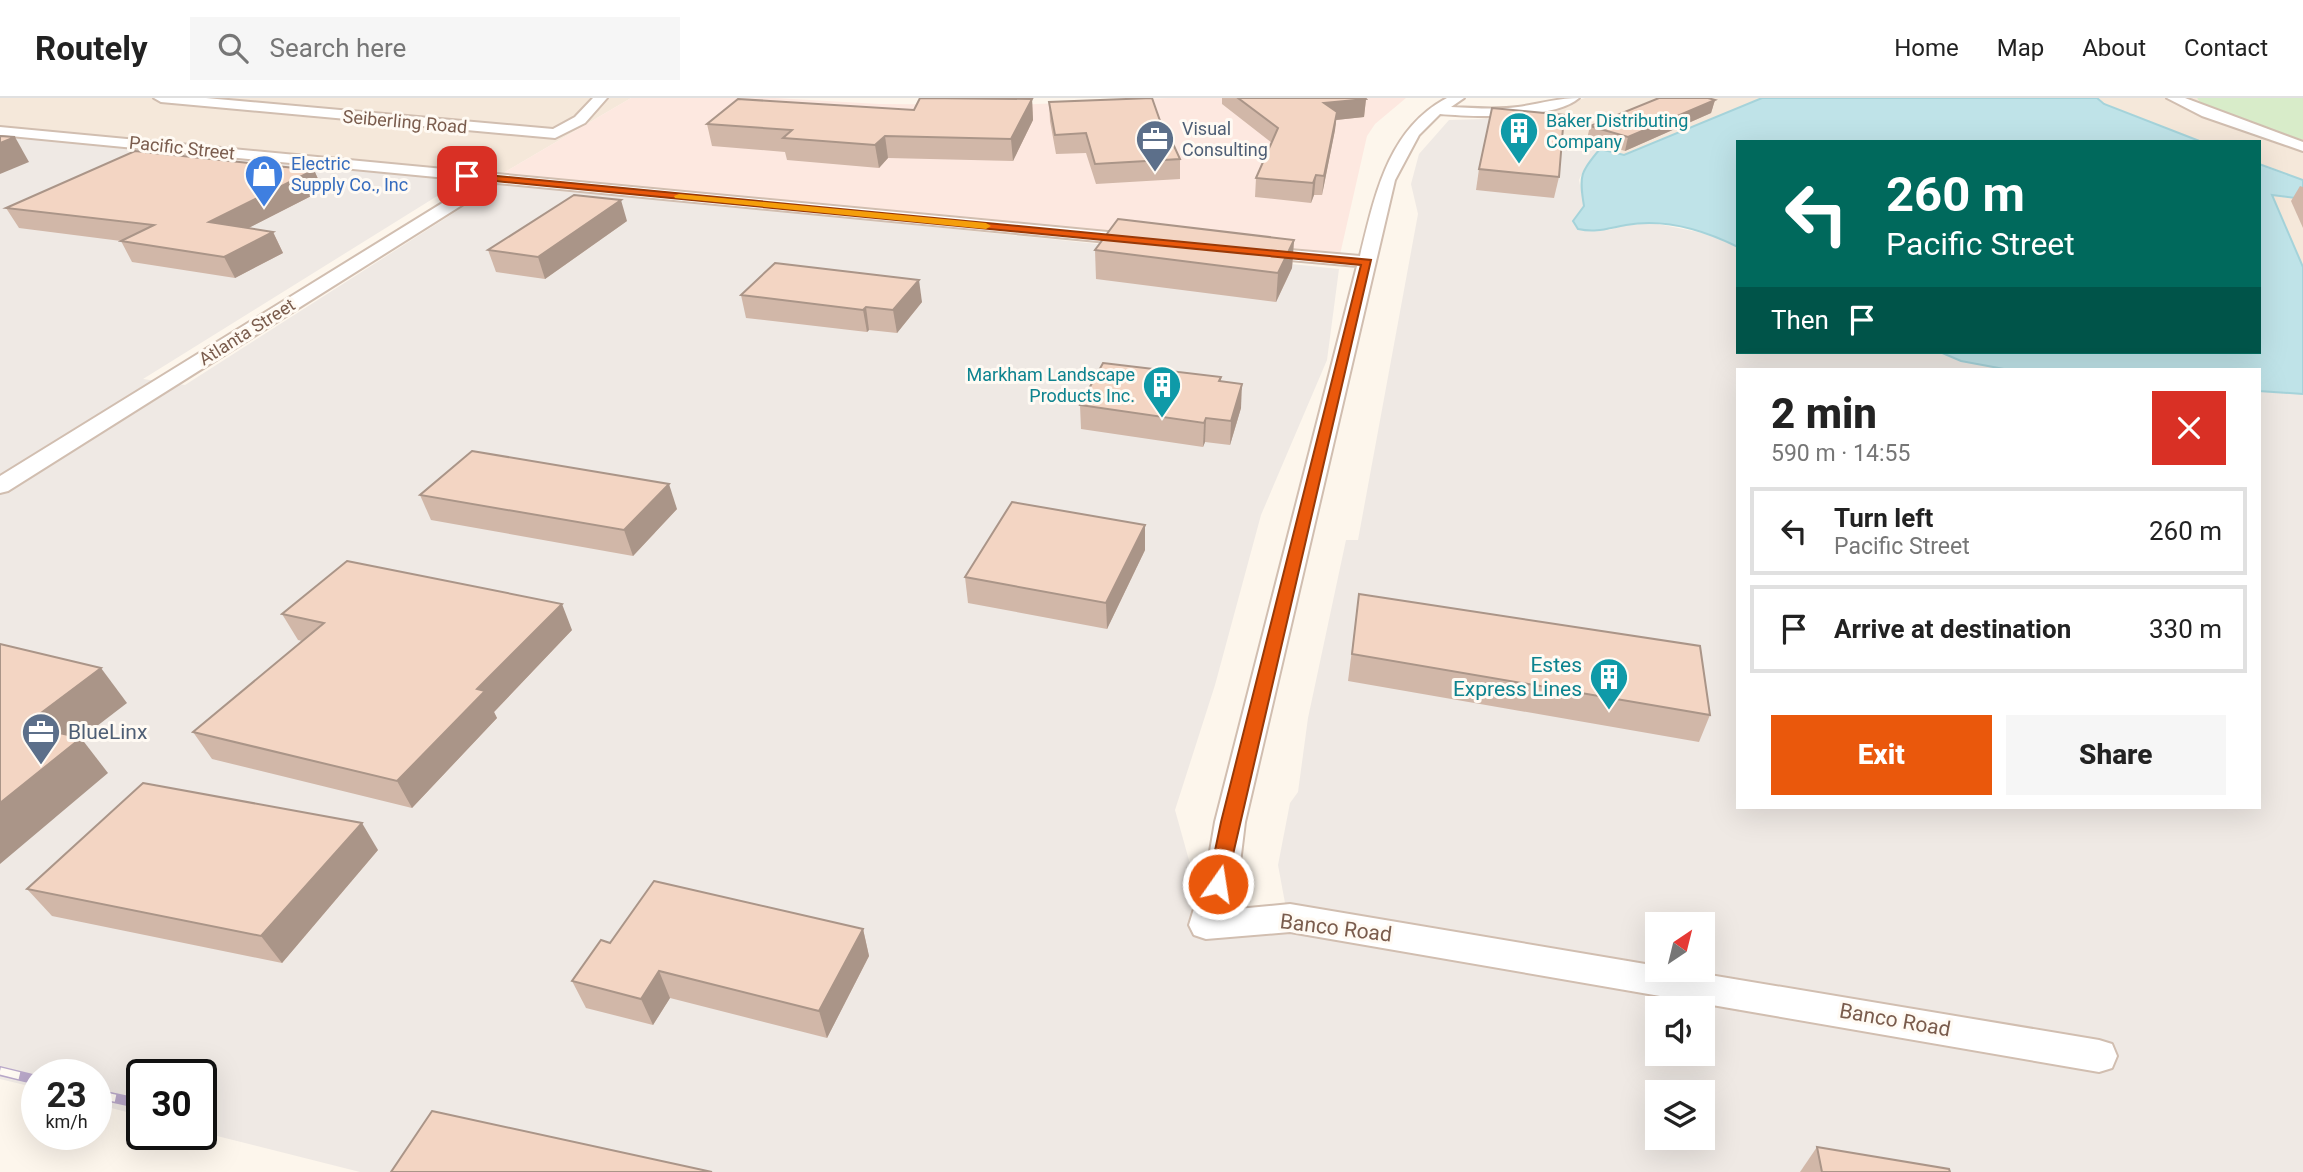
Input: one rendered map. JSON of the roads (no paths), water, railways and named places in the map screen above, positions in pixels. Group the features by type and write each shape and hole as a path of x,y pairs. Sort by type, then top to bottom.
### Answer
{"street":[{"name":"Seiberling Road","path":"160,98 555,134 580,120 596,99"},
{"path":"1443,102 1494,115 1515,114 1572,98"},
{"path":"2174,98 2207,113 2303,147"},
{"name":"Banco Road","path":"1443,102 1405,142 1387,180 1230,822 1224,863 1206,925 1290,918 2099,1055"},
{"name":"Pacific Street","path":"0,131 1150,241"},
{"name":"Atlanta Street","path":"0,486 493,179"},
{"path":"1244,250 1367,262"}],"water":[{"path":"1762,98 2097,98 2104,104 2197,140 1736,140 1736,246 1712,235 1669,224 1640,223 1597,230 1578,229 1573,221 1584,206 1582,181 1588,163 1600,149 1624,155"},
{"path":"2261,165 2303,180 2303,199 2272,195 2303,267 2303,394 2261,391 2261,368 1999,368 1961,361 1945,354 2261,354"}],"railway":[{"path":"0,1071 21,1076"},
{"path":"112,1097 126,1101"}],"place":[{"name":"Baker Distributing Company","path":"1519,165"},
{"name":"Visual Consulting","path":"1155,173"},
{"name":"Electric Supply Co., Inc","path":"264,208"},
{"name":"Markham Landscape Products Inc.","path":"1162,419"},
{"name":"Estes Express Lines","path":"1609,711"},
{"name":"BlueLinx","path":"41,766"}]}
